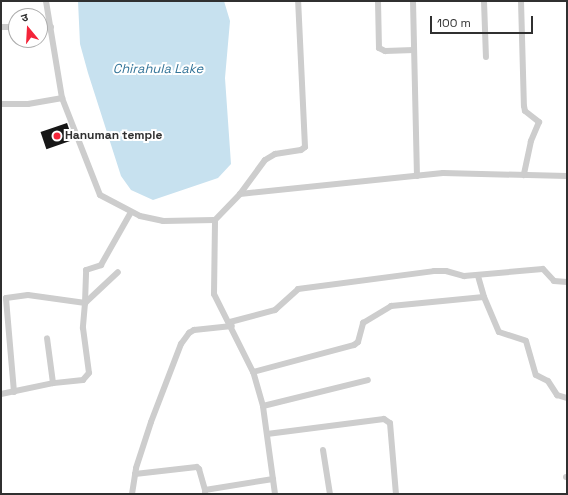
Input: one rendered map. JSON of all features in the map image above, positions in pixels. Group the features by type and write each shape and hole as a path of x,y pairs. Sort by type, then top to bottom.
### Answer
{"street":[{"path":"46,1 62,98 100,194 131,212 162,221 215,220"},
{"path":"276,494 263,406 253,372 231,324 214,294 215,220 240,194 265,160 275,154 301,150 304,147 298,1"},
{"path":"378,1 379,48 385,51 414,50"},
{"path":"413,1 417,176"},
{"path":"484,1 486,57"},
{"path":"521,1 524,106 525,111 539,122 529,148 524,175"},
{"path":"1,104 28,104 62,98"},
{"path":"240,194 443,173 567,176"},
{"path":"1,394 53,383 83,380 89,373 83,328 86,270 101,265 131,212"},
{"path":"132,494 135,474 151,422 181,344 189,333 194,330 231,324 275,310 292,293 312,286 434,271 446,271 464,276 478,276 543,269 550,279 567,282"},
{"path":"85,303 118,272"},
{"path":"478,276 484,297 499,332 526,340 536,375 548,381 560,396 567,398"},
{"path":"14,392 6,298 28,295 85,303"},
{"path":"253,372 354,345 358,342 363,323 391,306 484,297"},
{"path":"47,338 53,383"},
{"path":"263,406 368,380"},
{"path":"267,434 384,419 390,423 396,494"},
{"path":"323,450 330,494"},
{"path":"135,474 197,468 200,469 205,492 273,479"}],"water":[{"name":"Chirahula Lake","path":"78,1 224,1 230,21 225,78 231,164 218,178 153,200 131,190 121,176 88,73 80,44"}],"building":[{"name":"Hanuman temple","path":"67,123 73,140 46,149 41,132"}],"place":[{"name":"Hanuman temple","path":"57,136"}]}
